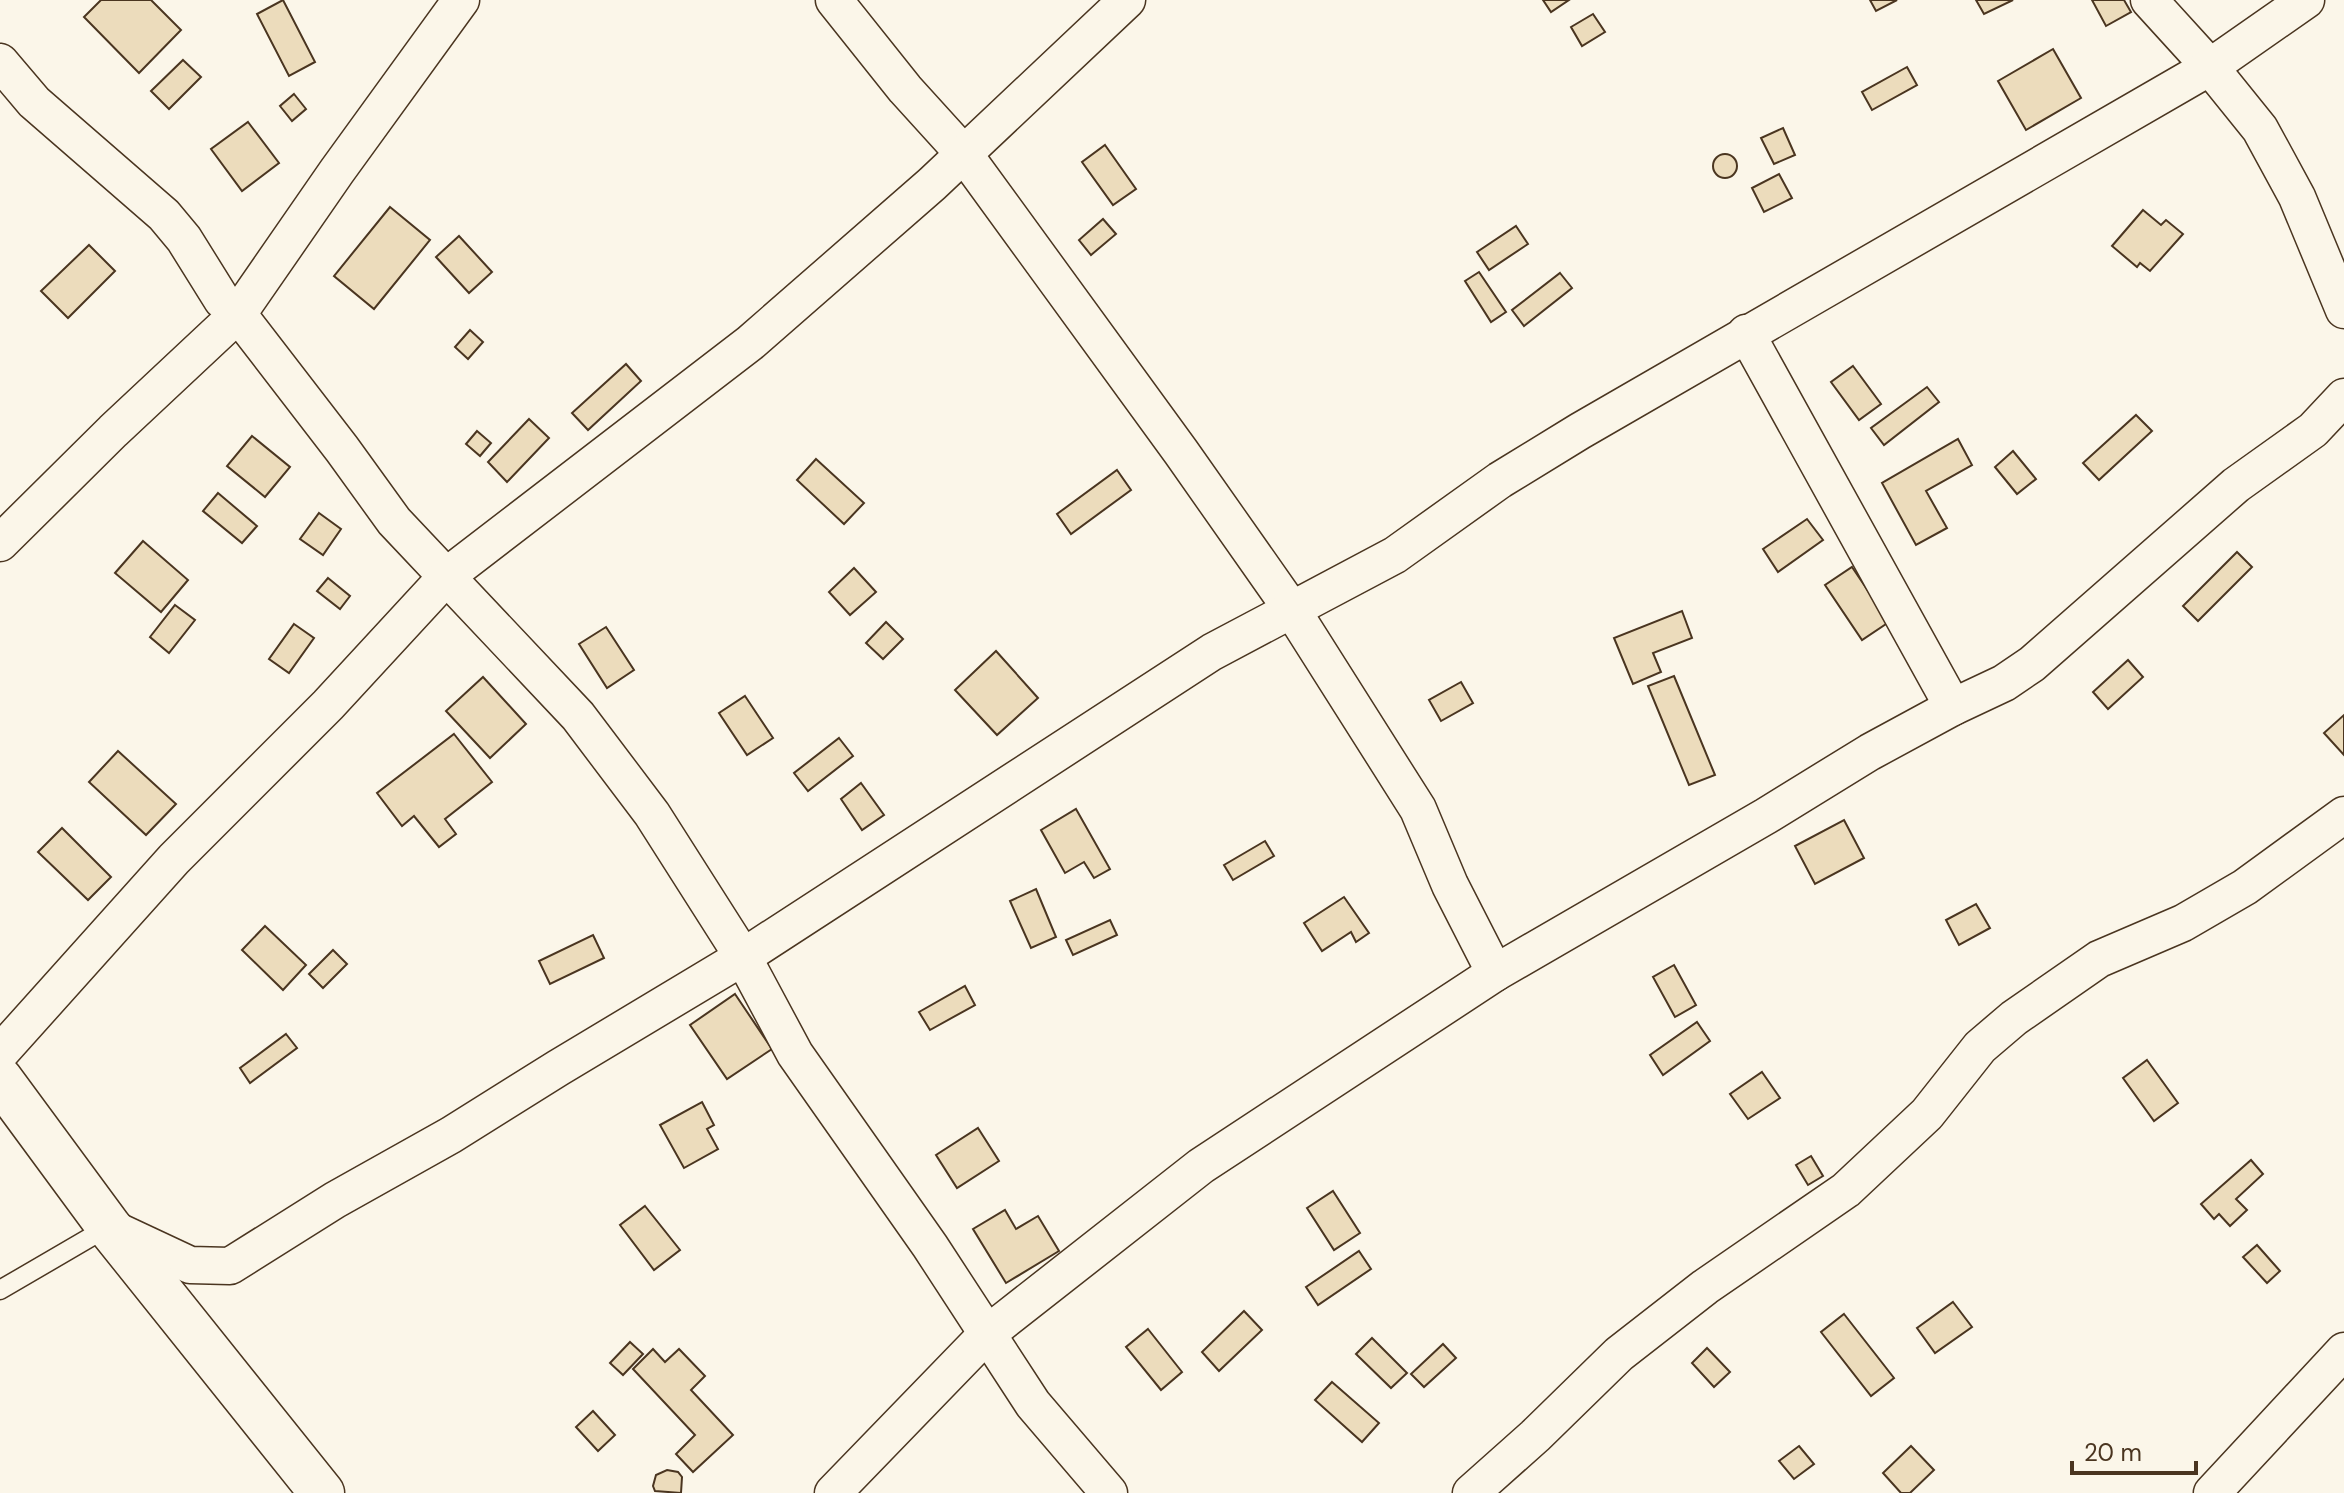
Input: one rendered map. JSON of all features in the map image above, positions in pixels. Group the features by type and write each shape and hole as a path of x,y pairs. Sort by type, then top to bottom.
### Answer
{"highway":[{"path":"0,1079 109,1227 322,1493"}],"street":[{"path":"0,543 238,314 461,0"},
{"path":"834,0 905,89 964,154 1292,610 1418,809 1450,885 1495,973"},
{"path":"0,1053 174,859 328,705 448,575 750,343 827,278 1127,0"},
{"path":"2149,0 2210,67 2260,129 2297,197 2344,310"},
{"path":"109,1227 190,1265 230,1266 743,957 1212,652 1395,555 1500,480 1746,333 2210,67 2306,0"},
{"path":"0,62 34,102 164,215 184,239 222,300 238,314 394,521 578,716 652,814 743,957 795,1054 922,1234 1033,1404 1109,1493"},
{"path":"1746,333 1953,707"},
{"path":"833,1493 987,1334 1201,1166 1495,973 1870,752 2004,683 2032,664 2236,485 2313,430 2344,397"},
{"path":"1471,1493 1619,1354 1705,1287 1846,1190 1927,1114 1980,1047 2014,1018 2099,959 2183,923 2245,887 2344,815"},
{"path":"2212,1493 2344,1351"}],"lane":[{"path":"0,1290 109,1227"}],"building":[{"path":"101,0 151,0 181,30 139,73 84,17"},
{"path":"283,0 315,62 289,76 257,14"},
{"path":"1543,0 1569,0 1551,12"},
{"path":"1870,0 1897,0 1876,11"},
{"path":"1976,0 2013,0 1984,14"},
{"path":"2092,0 2124,0 2131,12 2106,26"},
{"path":"1593,14 1605,32 1582,46 1571,27"},
{"path":"2053,49 2081,98 2026,130 1998,81"},
{"path":"183,60 201,77 169,109 151,91"},
{"path":"1907,67 1917,85 1872,110 1862,92"},
{"path":"294,94 306,109 292,121 280,106"},
{"path":"248,122 279,163 242,191 211,149"},
{"path":"1783,128 1795,155 1774,164 1761,138"},
{"path":"1105,145 1136,189 1113,205 1082,162"},
{"path":"1725,154 1734,157 1737,166 1734,175 1725,178 1716,175 1713,166 1716,157"},
{"path":"1779,174 1792,198 1764,212 1752,188"},
{"path":"390,207 430,240 374,309 334,276"},
{"path":"2143,210 2161,225 2166,220 2183,234 2150,271 2140,263 2137,267 2112,246"},
{"path":"1103,219 1116,234 1091,255 1079,240"},
{"path":"1516,226 1528,244 1489,270 1477,252"},
{"path":"459,236 492,272 469,293 436,257"},
{"path":"89,245 115,271 68,318 41,291"},
{"path":"1479,272 1506,312 1491,322 1465,281"},
{"path":"1560,273 1572,288 1524,326 1512,310"},
{"path":"470,330 483,342 468,359 455,347"},
{"path":"626,364 641,381 588,430 572,413"},
{"path":"1853,366 1881,404 1859,420 1831,382"},
{"path":"1927,387 1939,402 1884,445 1871,428"},
{"path":"2136,415 2152,431 2099,480 2083,463"},
{"path":"529,419 549,438 507,482 488,462"},
{"path":"477,431 491,443 480,456 466,444"},
{"path":"252,436 290,467 265,497 227,466"},
{"path":"1958,439 1972,465 1926,491 1947,528 1916,545 1882,483"},
{"path":"2013,451 2036,479 2017,494 1995,467"},
{"path":"816,459 864,503 844,524 797,480"},
{"path":"1117,470 1131,490 1071,534 1057,514"},
{"path":"218,493 257,526 242,543 203,511"},
{"path":"319,513 341,529 323,555 300,539"},
{"path":"1807,519 1823,540 1778,572 1763,549"},
{"path":"143,541 188,580 161,612 115,573"},
{"path":"2237,552 2252,567 2198,621 2183,606"},
{"path":"1852,567 1889,622 1862,640 1825,585"},
{"path":"854,568 876,592 850,615 829,592"},
{"path":"328,578 350,596 340,609 317,591"},
{"path":"175,605 195,620 169,653 150,637"},
{"path":"1682,611 1692,638 1653,653 1661,672 1633,684 1614,638"},
{"path":"886,622 903,639 883,659 866,643"},
{"path":"294,624 314,638 289,673 269,659"},
{"path":"606,627 634,670 607,688 579,644"},
{"path":"996,651 1038,698 997,735 955,690"},
{"path":"2128,660 2143,677 2108,709 2093,692"},
{"path":"1674,676 1715,775 1689,785 1648,686"},
{"path":"483,677 526,724 490,758 446,711"},
{"path":"1461,682 1473,703 1441,721 1429,700"},
{"path":"745,696 773,738 747,755 719,713"},
{"path":"2344,715 2344,755 2324,733"},
{"path":"454,734 492,782 445,819 456,834 439,847 414,816 402,826 377,793"},
{"path":"839,738 853,756 808,791 794,773"},
{"path":"118,751 176,804 146,835 89,782"},
{"path":"861,783 884,815 862,830 841,799"},
{"path":"1076,809 1110,869 1094,878 1084,862 1065,873 1041,830"},
{"path":"1844,820 1864,858 1815,884 1795,846"},
{"path":"62,828 111,877 88,900 38,852"},
{"path":"1265,841 1274,856 1233,880 1224,865"},
{"path":"1036,889 1056,937 1031,948 1010,901"},
{"path":"1344,897 1369,933 1356,942 1351,932 1322,951 1304,923"},
{"path":"1976,904 1990,928 1959,945 1946,920"},
{"path":"1110,920 1117,935 1073,955 1066,940"},
{"path":"265,926 306,965 283,990 242,950"},
{"path":"593,935 604,958 550,984 539,961"},
{"path":"333,950 347,964 323,988 309,974"},
{"path":"1674,965 1696,1005 1675,1017 1653,977"},
{"path":"965,986 975,1005 930,1030 919,1012"},
{"path":"735,994 772,1049 727,1079 690,1025"},
{"path":"1697,1022 1710,1041 1663,1075 1650,1055"},
{"path":"286,1034 297,1048 250,1083 240,1068"},
{"path":"2147,1060 2178,1103 2154,1121 2123,1078"},
{"path":"1762,1072 1780,1098 1748,1119 1730,1094"},
{"path":"702,1102 714,1125 707,1129 718,1149 684,1168 660,1125"},
{"path":"978,1128 999,1161 957,1188 936,1155"},
{"path":"1811,1156 1823,1176 1808,1185 1796,1165"},
{"path":"2251,1160 2263,1174 2236,1199 2247,1210 2230,1226 2219,1214 2214,1219 2201,1204"},
{"path":"1333,1191 1360,1233 1334,1250 1307,1208"},
{"path":"645,1206 680,1250 654,1270 620,1225"},
{"path":"1005,1210 1016,1229 1038,1216 1059,1251 1006,1283 973,1229"},
{"path":"2257,1245 2280,1271 2267,1283 2243,1257"},
{"path":"1359,1251 1371,1269 1318,1305 1306,1287"},
{"path":"1953,1302 1972,1327 1935,1353 1917,1328"},
{"path":"1244,1311 1262,1330 1219,1371 1202,1352"},
{"path":"1844,1314 1894,1378 1871,1396 1821,1332"},
{"path":"1148,1329 1182,1372 1161,1390 1126,1347"},
{"path":"1372,1338 1407,1373 1391,1388 1356,1354"},
{"path":"630,1342 643,1354 623,1375 610,1363"},
{"path":"1443,1344 1456,1358 1424,1387 1411,1374"},
{"path":"1707,1348 1730,1372 1714,1387 1692,1363"},
{"path":"653,1349 665,1362 679,1349 705,1376 691,1390 733,1435 693,1472 676,1454 695,1435 633,1369"},
{"path":"1332,1382 1379,1423 1362,1442 1315,1400"},
{"path":"593,1411 615,1435 598,1451 576,1427"},
{"path":"1799,1446 1814,1464 1794,1479 1779,1461"},
{"path":"1911,1446 1934,1470 1910,1493 1901,1493 1883,1473"},
{"path":"667,1470 678,1472 682,1477 681,1493 655,1491 656,1475"}]}
